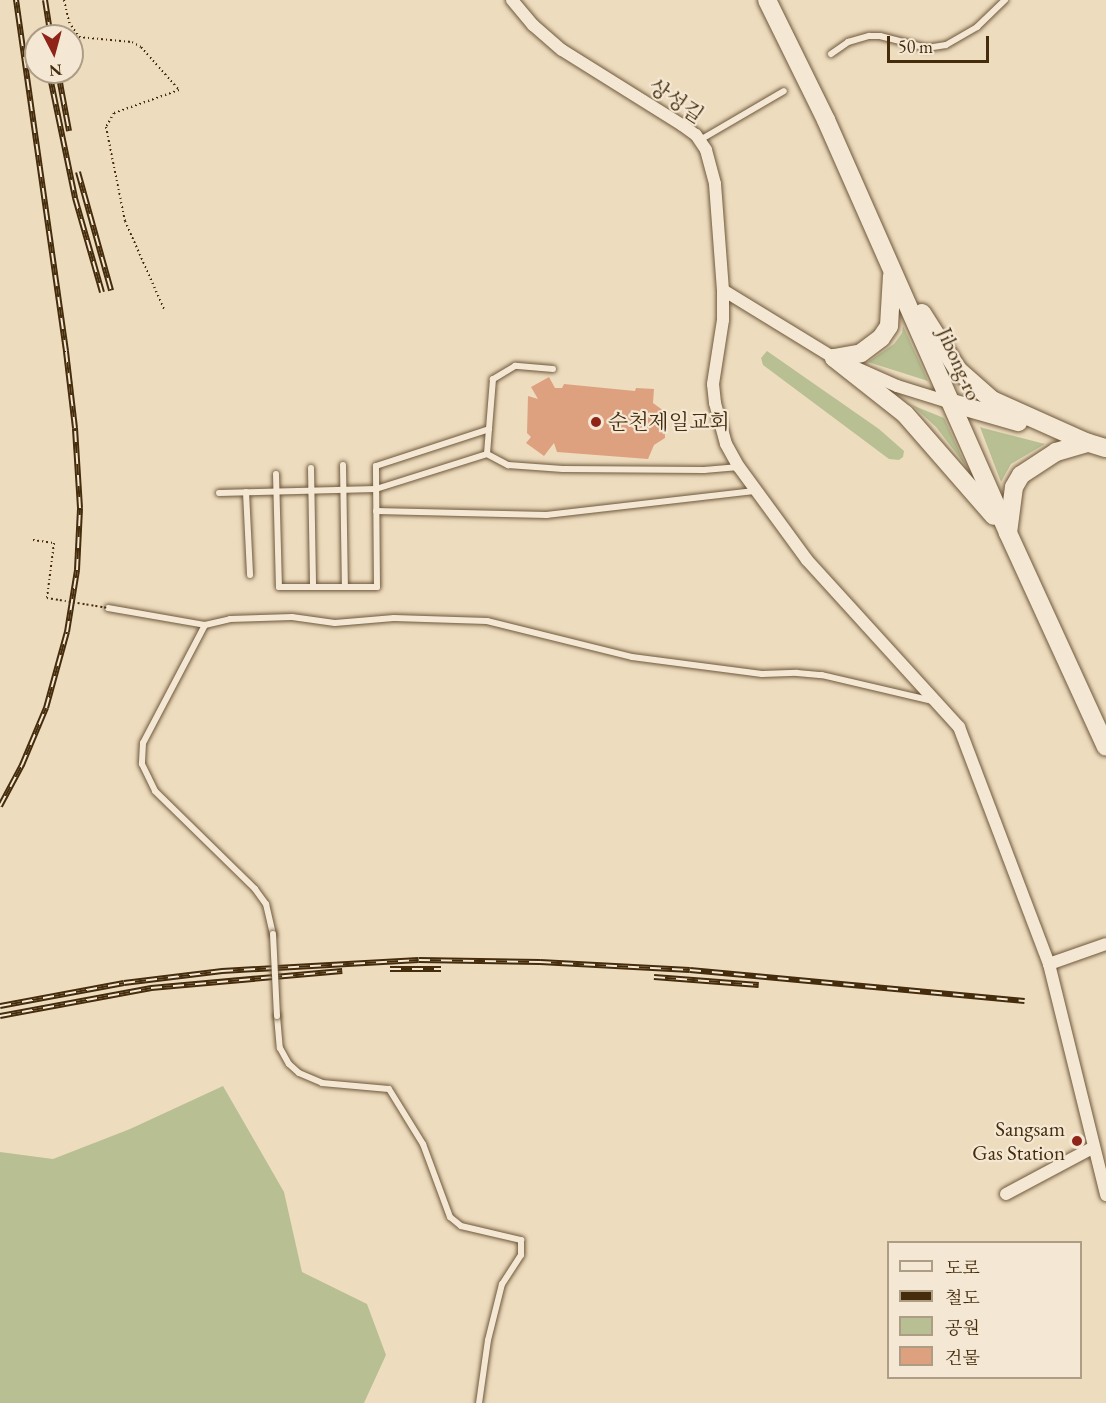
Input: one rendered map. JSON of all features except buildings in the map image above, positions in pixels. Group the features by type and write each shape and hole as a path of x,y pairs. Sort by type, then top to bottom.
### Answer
{"main road":[{"name":"Jibong-ro","path":"767,0 892,268 1008,533 1106,747"},
{"path":"834,358 861,353 871,347 885,332 892,310 892,268"},
{"path":"892,268 958,370 974,385 1013,411 1088,443"},
{"path":"834,358 905,414 948,460 1008,533"},
{"path":"952,403 1106,448"},
{"path":"1008,533 1014,487 1021,475 1056,452 1088,443"}],"street":[{"name":"상성길","path":"512,0 533,25 562,50 682,125 699,140 706,150 715,184 723,290 723,320 715,365 715,403 726,444 756,491 807,560 933,701 954,721 966,742 1049,964 1092,1148 1106,1195"},
{"path":"723,290 834,358 897,386 952,403"},
{"path":"1049,964 1106,944"},
{"path":"1006,1194 1092,1148"}],"lane":[{"path":"831,54 848,42 868,36 880,36 927,48 946,45 977,27 1005,0"},
{"path":"699,140 784,91"},
{"path":"487,454 493,379 515,366 553,369"},
{"path":"276,474 279,587 377,586 376,466 489,429"},
{"path":"219,493 376,489 487,454 508,465 563,469 704,470 740,467"},
{"path":"343,465 345,587"},
{"path":"311,468 313,587"},
{"path":"376,512 547,515 756,491"},
{"path":"246,492 250,574"},
{"path":"108,608 205,625 230,619 292,617 335,624 394,618 487,621 632,657 762,674 822,675 933,701"},
{"path":"205,625 143,743 142,765 154,792 255,889 266,904 273,934 280,1048 289,1064 299,1073 322,1083 388,1089 423,1144 450,1217 460,1226 521,1240 520,1255 502,1284 490,1329 479,1403"}],"path":[{"path":"64,0 69,22 79,37 132,42 141,47 179,90 114,113 106,127 125,221 164,309"},
{"path":"33,540 54,543 47,598 108,608"}],"green space":[{"path":"903,326 928,381 868,362 894,344 902,333"},
{"path":"767,351 879,429 904,451 903,457 899,460 889,459 763,365 761,358"},
{"path":"912,405 944,418 966,466 936,427"},
{"path":"980,427 1045,444 1011,464 1001,482"},
{"path":"223,1086 284,1192 302,1272 367,1304 386,1355 364,1403 0,1403 0,1152 53,1159 130,1129"}],"railway":[{"path":"0,806 22,765 46,708 67,632 77,570 80,508 75,428 66,351 16,0"},
{"path":"45,0 49,24"},
{"path":"51,84 75,198 102,292"},
{"path":"60,84 69,131"},
{"path":"78,172 111,290"},
{"path":"0,1006 124,983 222,971 419,960 540,962 690,970 1025,1001"},
{"path":"390,969 441,969"},
{"path":"0,1016 151,988 342,971"},
{"path":"654,977 759,985"}],"place":[{"name":"순천제일교회","path":"596,422"},
{"name":"Sangsam Gas Station","path":"1077,1141"}]}
